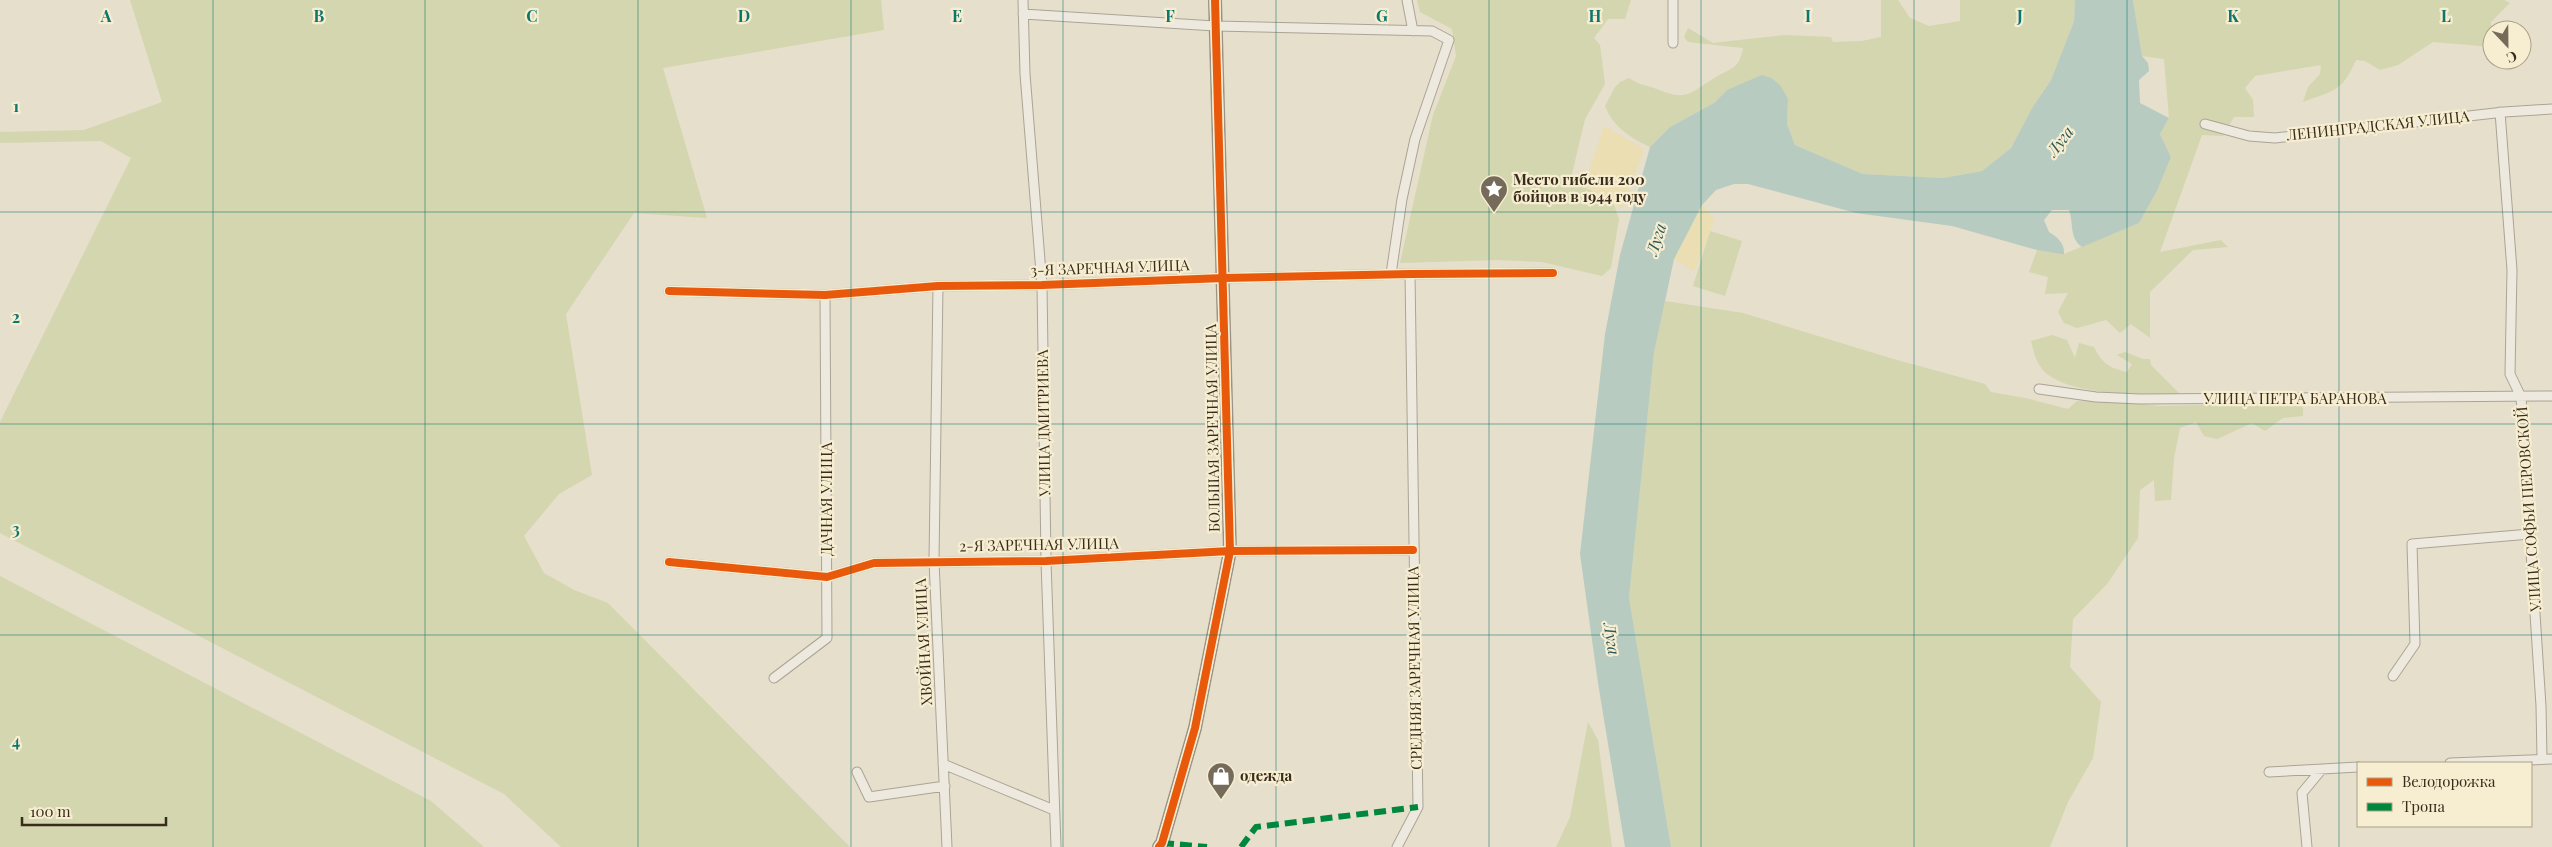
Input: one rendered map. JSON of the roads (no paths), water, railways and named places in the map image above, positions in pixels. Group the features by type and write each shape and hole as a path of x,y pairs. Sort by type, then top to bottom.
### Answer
{"street":[{"name":"УЛИЦА ДМИТРИЕВА","path":"1023,0 1026,74 1042,285 1046,561 1056,847"},
{"name":"БОЛЬШАЯ ЗАРЕЧНАЯ УЛИЦА","path":"1158,847 1162,843 1195,728 1230,550 1215,0"},
{"path":"1407,0 1413,31"},
{"path":"1673,0 1673,43"},
{"path":"1023,14 1215,26 1432,31 1448,40 1415,139 1402,199 1391,274"},
{"name":"ЛЕНИНГРАДСКАЯ УЛИЦА","path":"2205,124 2249,136 2275,138 2500,112 2552,109"},
{"name":"УЛИЦА СОФЬИ ПЕРОВСКОЙ","path":"2500,112 2512,270 2510,374 2522,397 2542,759"},
{"name":"3-Я ЗАРЕЧНАЯ УЛИЦА","path":"669,291 825,295 938,286 1042,285 1391,274 1553,273"},
{"name":"СРЕДНЯЯ ЗАРЕЧНАЯ УЛИЦА","path":"1397,847 1418,807 1410,274"},
{"name":"ХВОЙНАЯ УЛИЦА","path":"938,286 934,561 948,847"},
{"name":"ДАЧНАЯ УЛИЦА","path":"774,678 827,638 825,295"},
{"name":"УЛИЦА ПЕТРА БАРАНОВА","path":"2039,389 2096,397 2140,399 2552,396"},
{"path":"2393,676 2415,644 2412,544 2530,534"},
{"name":"2-Я ЗАРЕЧНАЯ УЛИЦА","path":"669,562 827,577 874,563 1046,561 1230,550 1413,550"},
{"path":"2473,762 2552,758"},
{"path":"943,764 1054,810"},
{"path":"2269,772 2357,767"},
{"path":"2306,847 2302,793 2322,769"},
{"path":"856,772 868,797 944,786"}],"water":[{"name":"Луга","path":"2075,0 2133,0 2142,56 2148,63 2149,71 2139,80 2140,103 2169,118 2160,134 2171,157 2157,191 2139,223 2082,247 2073,235 2069,210 2052,210 2044,220 2049,232 2058,238 2062,244 2064,254 2061,254 2037,250 1952,226 1856,213 1748,184 1734,184 1716,190 1702,205 1674,259 1654,353 1629,598 1671,847 1625,847 1598,683 1580,554 1605,334 1620,255 1650,147 1670,127 1714,103 1727,90 1762,75 1771,78 1780,85 1788,99 1787,124 1795,145 1863,174 1943,178 1982,171 2011,148 2032,108 2051,80 2074,21"}],"place":[{"name":"Место гибели 200 бойцов в 1944 году","path":"1494,213"},
{"name":"одежда","path":"1221,800"}]}
